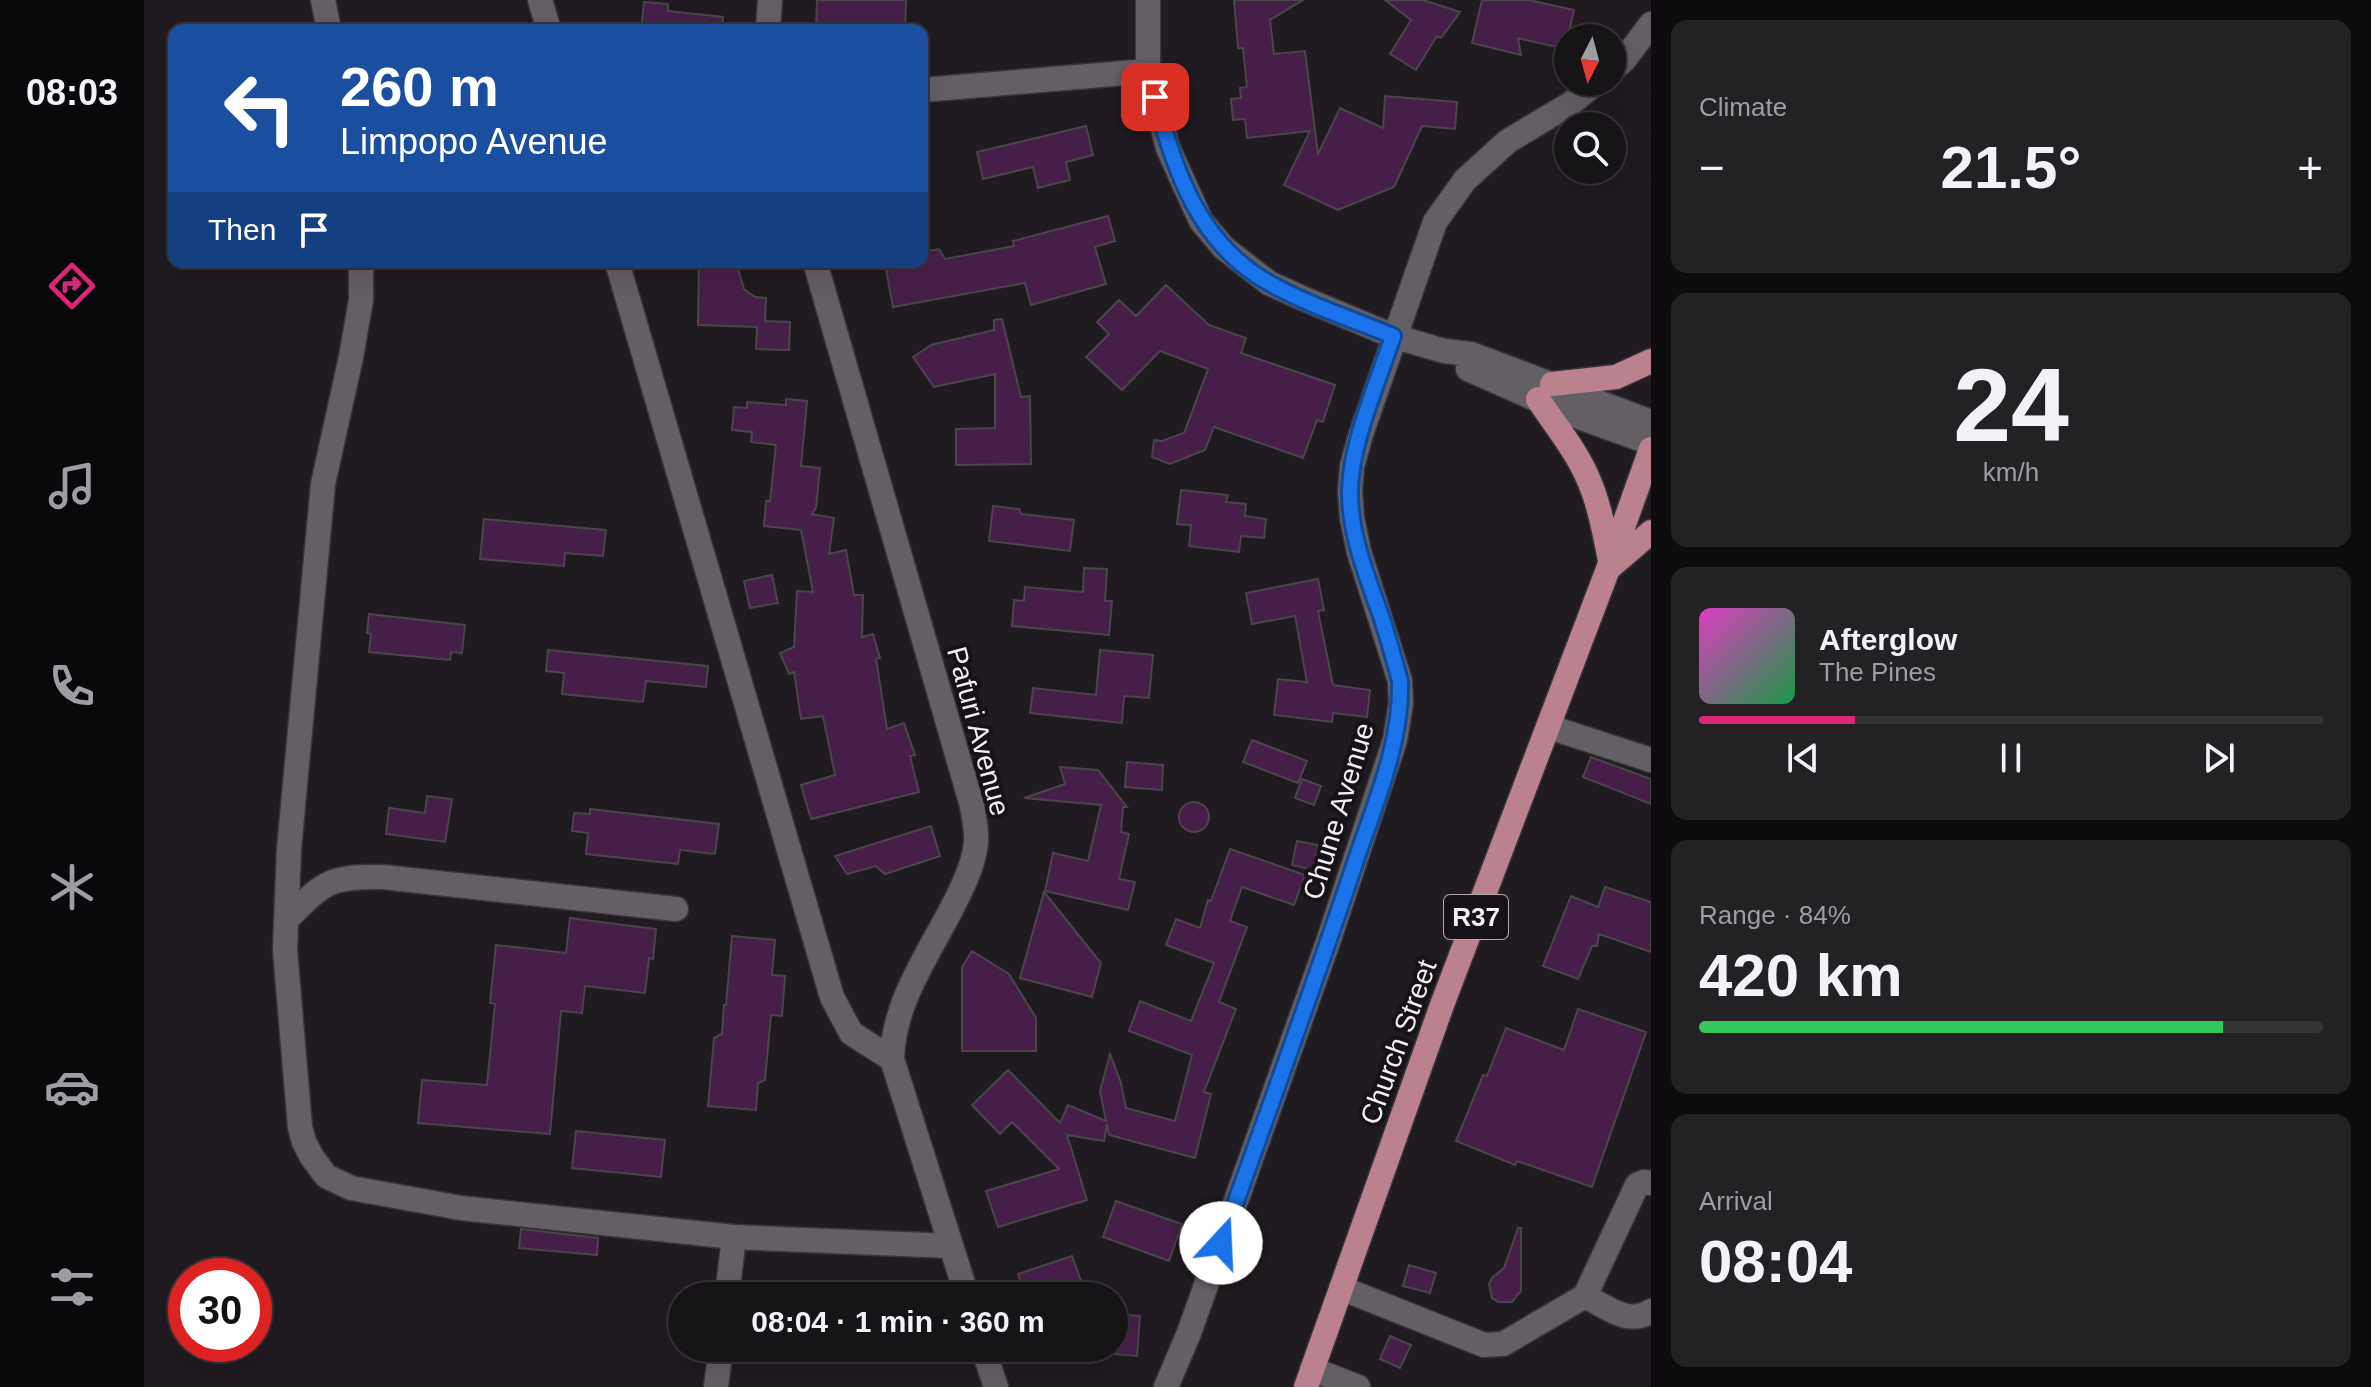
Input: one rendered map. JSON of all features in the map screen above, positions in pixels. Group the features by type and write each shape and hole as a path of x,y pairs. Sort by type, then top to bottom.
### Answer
{"main road":[{"path":"1651,361 1616,377 1545,392 1595,494 1609,564 1651,532"},
{"name":"Church Street","path":"1309,1378 1442,1005 1549,727 1651,446"}],"street":[{"path":"323,0 328,24"},
{"path":"540,0 547,24"},
{"path":"768,24 770,0"},
{"path":"1148,0 1148,71 1168,148 1201,221 1224,248 1269,283 1393,336 1444,351 1471,354 1600,425 1651,446"},
{"path":"1626,57 1651,24"},
{"path":"928,89 1148,71"},
{"name":"Chune Avenue","path":"1166,1387 1189,1333 1328,942 1395,740 1401,703 1400,681 1359,552 1352,518 1352,466 1361,434 1435,222 1465,180 1508,141 1580,96"},
{"path":"361,268 361,300 351,357 323,484 289,849 285,950 300,1127 312,1157 326,1176 351,1188 461,1208 734,1237 951,1246"},
{"path":"619,268 832,997 851,1033 892,1059"},
{"name":"Pafuri Avenue","path":"817,268 968,790 976,828 976,846 969,873 943,927 922,961 904,1002 892,1043 892,1059 963,1282"},
{"path":"1545,392 1651,422"},
{"path":"1549,727 1651,760"},
{"path":"286,920 320,887 354,877 383,877 676,909"},
{"path":"1341,1288 1484,1345 1503,1344 1585,1296 1637,1185 1651,1183"},
{"path":"729,1282 734,1237"},
{"path":"1585,1296 1630,1318 1639,1318 1651,1311"},
{"path":"716,1387 719,1362"},
{"path":"988,1362 996,1387"},
{"path":"1309,1378 1358,1387"}],"building":[{"path":"817,0 906,0 905,24 816,24"},
{"path":"1234,0 1303,0 1270,20 1274,54 1305,51 1318,154 1340,108 1383,128 1385,96 1457,102 1455,129 1422,126 1394,187 1338,210 1284,185 1310,131 1247,138 1245,119 1233,120 1231,99 1241,98 1240,88 1247,87 1243,48 1238,48"},
{"path":"1385,0 1423,0 1460,12 1441,38 1437,36 1416,70 1390,54 1411,20"},
{"path":"1482,0 1529,0 1574,10 1571,24 1554,24 1554,46 1518,38 1521,55 1472,43"},
{"path":"644,2 668,4 668,11 723,17 722,24 642,24"},
{"path":"1086,126 1093,155 1066,162 1070,180 1038,188 1033,167 983,179 977,152"},
{"path":"1108,216 1115,241 1095,247 1106,284 1031,305 1025,283 893,307 886,269 928,268 928,251 939,249 945,259 1014,246 1013,241"},
{"path":"699,268 738,268 744,289 755,297 766,298 765,321 790,322 789,350 756,349 757,327 698,325"},
{"path":"1166,285 1209,325 1246,338 1241,353 1335,385 1323,422 1317,420 1303,458 1214,427 1205,450 1170,464 1152,457 1154,440 1162,441 1184,433 1208,369 1160,351 1122,390 1086,357 1109,334 1097,322 1119,300 1136,316"},
{"path":"1002,319 1021,397 1030,396 1031,464 956,465 956,429 995,428 995,374 934,387 913,357 931,345 994,330 994,320"},
{"path":"786,399 807,401 801,466 820,468 816,508 812,514 834,518 829,554 846,550 854,595 863,595 862,637 873,634 880,658 876,659 887,729 904,723 915,755 910,756 919,792 811,819 801,785 835,775 823,716 801,719 794,672 789,674 780,653 794,647 797,591 813,592 801,530 764,526 776,445 751,442 752,432 732,430 734,407 747,408 747,402 786,405"},
{"path":"1181,490 1228,495 1226,502 1246,504 1245,516 1266,519 1264,538 1241,536 1239,552 1189,546 1191,525 1177,524"},
{"path":"993,506 1019,509 1021,514 1074,520 1070,551 989,541"},
{"path":"484,519 606,530 603,556 565,553 564,566 480,559"},
{"path":"1084,568 1107,569 1105,601 1112,601 1109,635 1012,626 1014,600 1024,601 1025,587 1083,592"},
{"path":"772,575 778,603 750,608 744,581"},
{"path":"1318,579 1324,610 1318,611 1333,685 1370,690 1367,717 1333,713 1332,722 1274,715 1278,679 1307,682 1295,616 1252,624 1246,593"},
{"path":"369,614 465,625 462,653 451,652 450,660 369,652"},
{"path":"548,650 708,666 706,687 646,681 643,702 562,694 564,673 546,671"},
{"path":"1100,650 1153,655 1149,698 1124,696 1122,723 1030,713 1033,688 1096,695"},
{"path":"1252,740 1307,761 1298,783 1243,762"},
{"path":"1591,757 1651,779 1651,804 1583,777"},
{"path":"1127,762 1163,765 1162,790 1125,787"},
{"path":"1060,767 1098,770 1127,807 1123,807 1121,832 1129,834 1119,879 1135,882 1128,910 1045,891 1053,853 1088,861 1101,805 1024,798 1065,784"},
{"path":"1302,779 1321,786 1314,805 1295,798"},
{"path":"427,796 452,799 445,842 386,834 389,808 425,813"},
{"path":"1194,802 1200,803 1208,811 1208,823 1200,831 1194,832 1188,831 1180,823 1179,817 1180,811 1188,803"},
{"path":"590,809 719,824 715,854 680,850 678,864 586,854 588,833 572,831 574,813 590,814"},
{"path":"931,826 940,856 885,874 876,866 847,874 835,856"},
{"path":"1297,841 1318,845 1313,870 1292,865"},
{"path":"1230,849 1305,875 1294,905 1242,887 1230,921 1247,927 1219,1002 1236,1009 1204,1092 1211,1094 1195,1158 1109,1135 1107,1124 1104,1141 1067,1135 1087,1200 998,1227 986,1191 1059,1169 1012,1122 1000,1134 972,1105 1008,1070 1060,1123 1068,1105 1106,1121 1100,1091 1110,1054 1126,1108 1175,1121 1192,1055 1129,1031 1140,1001 1191,1021 1214,963 1166,945 1176,919 1200,928 1208,900 1211,901"},
{"path":"1605,887 1651,902 1651,952 1599,934 1597,946 1592,946 1578,979 1543,966 1571,896 1598,907"},
{"path":"1044,892 1101,963 1092,997 1020,978"},
{"path":"570,918 656,929 645,993 585,986 582,1013 561,1011 550,1134 418,1123 422,1080 487,1085 495,1004 490,1003 496,945 566,953"},
{"path":"732,936 775,940 772,975 785,976 782,1016 771,1015 765,1080 758,1083 756,1110 708,1106 714,1038 722,1034"},
{"path":"972,951 1009,974 1036,1018 1036,1051 962,1051 962,967"},
{"path":"1578,1009 1646,1032 1592,1187 1517,1161 1515,1165 1456,1141 1506,1028 1564,1050"},
{"path":"576,1131 665,1140 661,1177 572,1168"},
{"path":"1116,1201 1182,1224 1169,1261 1103,1237"},
{"path":"1518,1228 1521,1228 1521,1291 1512,1302 1498,1302 1492,1298 1489,1284 1504,1268"},
{"path":"521,1229 598,1238 597,1255 519,1248"},
{"path":"1072,1256 1081,1281 1021,1282 1018,1274"},
{"path":"1409,1265 1436,1273 1430,1293 1403,1286"},
{"path":"1128,1315 1140,1316 1137,1356 1128,1355"},
{"path":"1390,1336 1411,1345 1400,1368 1380,1359"}],"route":[{"path":"1155,97 1168,148 1201,221 1224,248 1269,283 1393,336 1352,466 1350,491 1359,552 1400,681 1401,703 1395,740 1328,942 1221,1243"}]}
